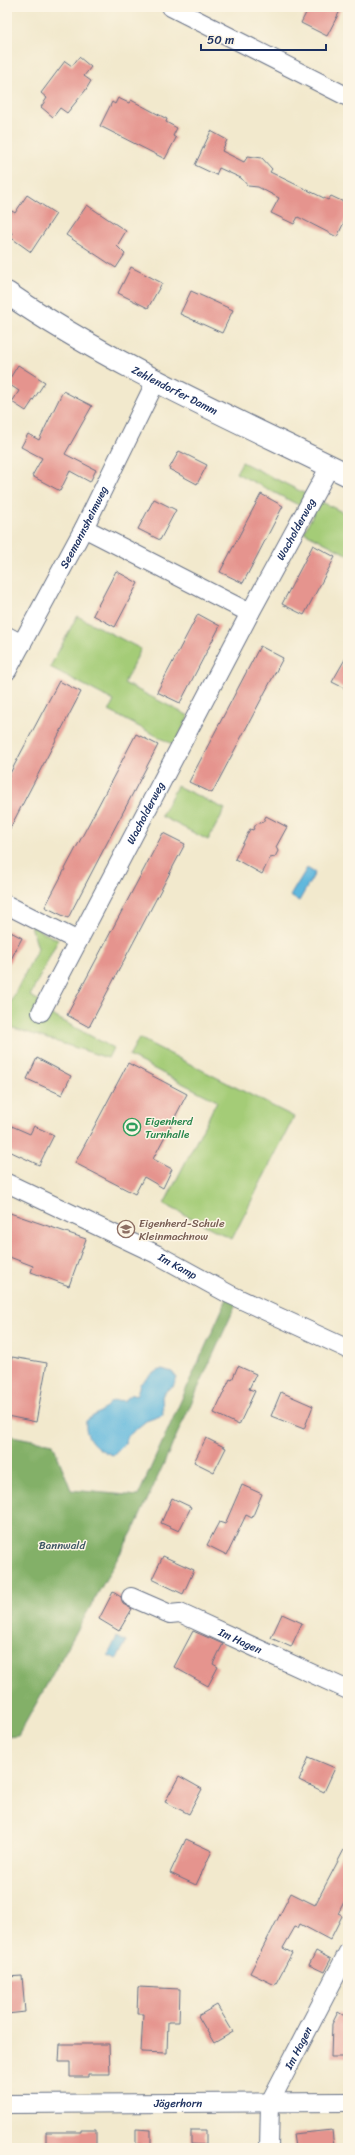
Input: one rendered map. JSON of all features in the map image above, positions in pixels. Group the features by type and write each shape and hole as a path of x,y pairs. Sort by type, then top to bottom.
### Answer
{"main road":[{"name":"Zehlendorfer Damm","path":"7,293 156,381 339,471"}],"street":[{"path":"171,7 348,97"},
{"name":"Seemannsheimweg","path":"7,671 14,640 84,528 156,381"},
{"name":"Wacholderweg","path":"41,1012 250,613 339,471"},
{"path":"84,528 250,613"},
{"path":"7,905 78,940"},
{"name":"Im Kamp","path":"7,1183 156,1254 229,1294 348,1349"},
{"name":"Im Hagen","path":"131,1597 170,1614 180,1612 348,1690"},
{"name":"Im Hagen","path":"269,2148 270,2102 348,1952"},
{"name":"Jägerhorn","path":"7,2104 348,2102"}],"green space":[{"path":"242,462 348,515 348,555 304,532 314,513 236,473"},
{"path":"77,616 141,649 124,683 189,716 174,745 109,711 114,701 50,667"},
{"path":"177,786 225,809 208,840 161,816"},
{"path":"31,926 58,940 30,996 40,1001 37,1007 113,1048 108,1058 7,1026 7,1009 38,948"},
{"path":"139,1038 294,1117 232,1239 164,1204 217,1101 129,1056"},
{"name":"Bannwald","path":"229,1294 239,1298 135,1527 18,1736 7,1737 7,1435 53,1444 71,1490 138,1496"}],"water":[{"path":"307,868 315,873 299,901 290,896"},
{"path":"162,1369 172,1372 177,1378 173,1387 168,1389 162,1396 163,1415 146,1421 128,1436 125,1443 113,1455 97,1447 89,1438 86,1421 103,1410 110,1403 119,1400 124,1401 131,1395 137,1394 140,1384 152,1374"},
{"path":"117,1637 126,1642 117,1659 108,1655"}],"building":[{"path":"309,7 342,7 327,36 301,23"},
{"path":"79,57 91,67 84,76 91,81 67,113 60,108 53,117 41,107 47,98 41,93 65,61 72,66"},
{"path":"118,98 129,103 131,100 167,119 166,122 177,128 173,136 176,138 165,159 100,126 112,102 115,104"},
{"path":"211,131 227,140 222,151 244,162 248,156 262,158 272,169 270,172 328,200 331,196 348,204 348,214 337,237 298,217 294,224 271,213 279,198 258,187 248,186 241,178 219,168 216,175 195,165"},
{"path":"27,195 56,214 31,252 10,237 12,233 7,229 7,218 12,211 15,213"},
{"path":"87,205 126,231 117,246 125,254 116,268 66,235"},
{"path":"131,267 162,283 148,308 118,293"},
{"path":"191,291 233,310 222,333 180,314"},
{"path":"18,365 45,382 26,411 12,402 19,391 7,383"},
{"path":"63,391 92,406 65,454 96,470 90,482 70,471 60,491 32,476 42,458 21,447 28,434 39,440"},
{"path":"179,451 207,465 197,484 169,469"},
{"path":"261,494 283,506 243,583 220,572"},
{"path":"154,499 176,510 160,540 138,529"},
{"path":"313,545 335,557 304,615 282,604"},
{"path":"116,571 138,583 115,627 93,615"},
{"path":"198,614 220,626 180,703 157,692"},
{"path":"260,646 283,658 212,793 189,782"},
{"path":"348,654 348,690 332,682"},
{"path":"59,681 81,692 7,834 7,779"},
{"path":"136,734 158,745 68,918 45,907"},
{"path":"266,816 287,827 276,847 278,851 275,857 270,858 262,874 235,859 250,829 253,830 256,824 263,822"},
{"path":"163,833 185,844 89,1027 67,1015"},
{"path":"7,930 22,938 7,967"},
{"path":"37,1058 71,1076 62,1095 27,1079"},
{"name":"Eigenherd Turnhalle","path":"128,1063 187,1094 153,1159 172,1169 163,1188 144,1177 135,1194 75,1163"},
{"path":"7,1124 30,1134 34,1126 54,1135 39,1165 7,1150"},
{"path":"7,1212 86,1239 69,1286 31,1272 33,1266 7,1256"},
{"path":"12,1357 47,1363 36,1422 7,1416 7,1384"},
{"path":"238,1366 256,1374 249,1389 255,1391 239,1425 214,1413 230,1379 232,1380"},
{"path":"281,1392 313,1406 304,1429 271,1416"},
{"path":"206,1438 226,1448 214,1472 194,1462"},
{"path":"242,1485 262,1494 252,1518 246,1515 227,1555 207,1545 219,1522 225,1524"},
{"path":"172,1498 191,1507 179,1531 161,1523"},
{"path":"163,1556 194,1570 183,1594 152,1579"},
{"path":"113,1592 121,1597 123,1604 132,1609 119,1631 99,1619"},
{"path":"282,1614 302,1623 291,1647 271,1638"},
{"path":"193,1631 223,1644 213,1664 218,1667 208,1686 174,1667"},
{"path":"309,1757 335,1768 324,1792 299,1780"},
{"path":"179,1776 202,1789 189,1814 165,1802"},
{"path":"186,1839 212,1851 196,1885 170,1873"},
{"path":"348,1842 348,1894 338,1914 342,1916 330,1940 300,1924 298,1928 295,1927 283,1948 292,1953 275,1985 250,1973 291,1893 315,1905"},
{"path":"316,1951 331,1959 324,1972 309,1965"},
{"path":"22,1976 25,2012 7,2014 7,1977"},
{"path":"138,1987 180,1989 179,2022 168,2022 167,2053 141,2052 143,2014 137,2014"},
{"path":"217,2005 233,2032 214,2043 198,2016"},
{"path":"338,2012 348,2018 348,2057 331,2057 332,2024"},
{"path":"60,2044 109,2044 110,2074 88,2074 88,2077 70,2077 70,2062 59,2062"},
{"path":"136,2129 151,2130 151,2145 136,2144"},
{"path":"81,2130 96,2130 96,2145 76,2145 76,2148 46,2148 46,2132 81,2132"},
{"path":"191,2130 206,2130 206,2145 191,2144"},
{"path":"332,2130 334,2148 295,2148 293,2134"}],"place":[{"name":"Eigenherd Turnhalle","path":"132,1127"},
{"name":"Eigenherd-Schule Kleinmachnow","path":"126,1229"}]}
